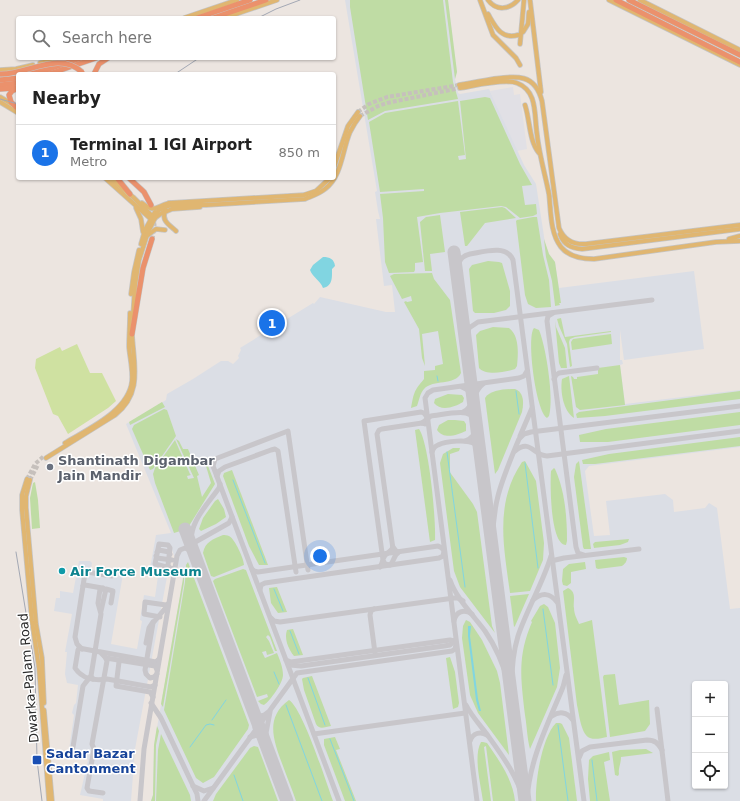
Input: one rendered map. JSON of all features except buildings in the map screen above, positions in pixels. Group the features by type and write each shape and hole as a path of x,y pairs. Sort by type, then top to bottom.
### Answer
{"highway":[{"path":"203,16 250,0"},
{"path":"219,16 266,0"},
{"path":"616,0 740,64"},
{"path":"630,0 740,55"},
{"path":"47,67 53,60"},
{"path":"28,72 64,60"},
{"path":"57,71 77,60"},
{"path":"65,72 68,68 90,60"},
{"path":"95,72 99,64 105,60"},
{"path":"21,72 52,62 68,63 82,72"},
{"path":"1,77 16,73"},
{"path":"1,77 16,75"},
{"path":"1,77 16,78"},
{"path":"0,85 16,83"},
{"path":"0,89 16,87"},
{"path":"16,88 9,95 10,101 16,106"},
{"path":"119,180 132,195"},
{"path":"132,180 146,196 151,205"},
{"path":"132,334 143,268 152,239"}],"main road":[{"path":"190,16 237,0"},
{"path":"230,16 277,0"},
{"path":"480,0 499,32 507,36 518,35"},
{"path":"480,0 493,35 516,58 520,65"},
{"path":"488,0 494,6 501,8 510,6 518,0"},
{"path":"520,44 524,0"},
{"path":"523,32 529,21 529,0"},
{"path":"529,0 559,228 563,241 572,248 582,249 730,229 740,229"},
{"path":"608,0 740,64"},
{"path":"640,0 740,50"},
{"path":"0,70 25,67 53,60"},
{"path":"542,101 536,86 527,79 520,77 505,77 459,86 509,81 518,83 530,94 534,102 540,153 549,194 555,234 560,246 573,256 594,259 716,242 740,241"},
{"path":"0,97 16,106"},
{"path":"0,102 16,112"},
{"path":"525,105 533,144 540,153"},
{"path":"336,161 348,126 358,112"},
{"path":"336,175 350,131 360,116"},
{"path":"107,180 133,203 153,218"},
{"path":"113,180 152,209 173,204 300,197 305,199 324,190 334,180"},
{"path":"133,203 138,210 141,219 144,237 136,279 132,334 135,382 130,399 115,415 45,457 114,412 127,398 131,389 132,374 130,347 132,284 136,258 144,237 153,218 159,210 173,204 206,205 300,197 316,191 328,180"},
{"path":"132,195 153,218"},
{"path":"176,231 164,220 164,215 167,211 172,209 206,205"},
{"path":"559,228 566,240 574,244 582,245 740,225"},
{"path":"144,237 154,230 165,230"},
{"path":"716,242 740,236"},
{"name":"Dwarka-Palam Road","path":"49,801 38,657 27,578 22,504 22,495 28,480 26,508 36,624 42,658 52,801"}],"shaded area":[{"path":"345,0 448,0 457,72 455,79 458,93 460,94 489,89 524,165 536,184 545,243 549,254 555,262 559,288 694,271 704,349 624,360 620,330 620,360 622,360 623,364 620,365 625,404 740,390 740,447 589,466 585,471 594,536 610,535 606,501 665,494 673,500 674,512 705,508 709,503 717,508 730,609 740,608 740,801 151,801 153,795 154,745 183,579 172,550 135,749 131,801 103,801 103,799 80,795 88,760 86,756 73,754 69,750 74,715 72,713 76,703 78,685 67,683 65,674 67,652 65,652 72,614 54,611 56,598 60,598 60,591 73,593 79,561 90,561 92,563 91,569 123,574 111,644 137,649 142,621 140,620 144,595 155,597 158,576 149,574 156,535 171,533 126,424 166,400 167,394 221,361 228,361 233,364 239,358 240,348 313,303 314,304 320,297 386,312 395,312 392,285 384,286 376,219 380,219 375,192 377,191"},
{"path":"513,87 514,95 520,94 527,149 517,151 490,91"}],"green space":[{"path":"350,0 443,0 453,82 458,99 385,111 368,120"},
{"path":"445,0 448,0 457,72 455,79"},
{"path":"485,97 490,98 520,164 532,185 522,186 525,205 536,204 537,214 520,218 506,207 501,206 417,217 423,262 415,263 414,272 389,273 385,262 383,218 380,194 424,191 424,189 380,192 369,122 385,113 458,101 465,155 458,156 459,160 466,159 460,101"},
{"path":"502,207 516,218 485,223 467,246 465,246 460,212"},
{"path":"440,215 445,252 430,254 432,271 425,271 420,222 426,217"},
{"path":"537,217 543,255 549,280 551,307 536,308 528,304 525,295 516,221"},
{"path":"544,239 549,254 555,262 561,303 559,303 560,305 555,306"},
{"path":"488,261 502,263 510,291 510,306 506,310 494,313 475,313 473,311 469,269 472,265"},
{"path":"432,273 434,279 450,300 461,373 454,380 428,386 424,389 417,406 411,408 415,392 424,379 424,371 435,370 435,366 443,364 438,331 422,334 425,366 422,358 419,329 404,302 412,301 411,296 402,299 390,276 394,274"},
{"path":"561,318 565,337 611,332 570,339 569,342 572,366 570,367 567,344 557,319"},
{"path":"555,321 565,348 567,368 561,368 559,363"},
{"path":"493,327 509,328 513,331 517,341 518,351 517,366 515,369 491,373 479,368 476,335 480,331"},
{"path":"534,328 539,330 547,360 551,397 549,416 547,418 539,403 533,374 531,345"},
{"path":"611,334 612,344 572,350 571,342 573,339"},
{"path":"77,344 90,373 102,373 116,401 108,408 68,434 58,416 53,414 35,368 36,359 60,347 62,351"},
{"path":"620,365 625,405 580,410 576,407 571,376 574,379 577,379 577,377 598,374 598,368"},
{"path":"569,376 574,418 567,411 561,389 562,379"},
{"path":"515,389 518,390 523,398 522,412 495,474 485,398 490,393"},
{"path":"740,391 740,399 605,416 577,418 576,414 579,412"},
{"path":"448,394 462,395 464,398 463,402 448,408 437,406 434,403 435,399"},
{"path":"162,402 165,407 130,425 129,422"},
{"path":"164,409 167,410 176,436 153,469 150,470 132,429 134,425"},
{"path":"740,412 740,425 608,442 580,442 579,435 606,429"},
{"path":"448,420 464,421 466,424 466,431 451,436 443,435 437,430 439,425"},
{"path":"419,429 426,449 433,500 435,540 430,542 415,430"},
{"path":"740,437 740,446 595,464 583,464 582,460 609,454"},
{"path":"176,439 179,441 183,449 188,449 199,475 197,476 202,497 211,483 206,466 208,466 215,484 189,526 190,528 174,533 153,474 155,468 175,440 191,475 187,476 188,479 194,478"},
{"path":"453,448 460,448 459,451 450,454 449,471 473,504 477,512 492,626 495,633 460,587 454,571 440,463 443,454"},
{"path":"525,461 536,481 544,543 543,560 530,591 510,593 505,559 503,526 504,510 507,494 513,478 522,462"},
{"path":"579,461 591,549 584,549 583,547 574,477 576,464"},
{"path":"554,468 561,486 565,504 567,532 566,545 561,542 554,525 552,512 551,471"},
{"path":"232,470 268,565 259,565 249,546 223,476 224,473"},
{"path":"35,482 40,528 32,529 30,498 33,483"},
{"path":"218,499 224,509 226,517 216,524 201,531 199,529 203,518"},
{"path":"223,535 229,536 234,541 241,554 244,565 214,577 211,576 203,553 208,544"},
{"path":"629,539 628,542 620,545 594,548 593,544 595,542"},
{"path":"624,557 627,559 622,566 596,568 595,560"},
{"path":"188,562 249,725 248,729 214,777 203,783 196,778 164,710 185,582 186,565"},
{"path":"585,562 586,569 571,572 571,583 567,586 563,585 563,569 569,564"},
{"path":"243,569 246,570 277,651 275,651 268,635 266,637 274,653 267,655 266,651 262,652 265,658 277,653 283,675 279,687 264,705 258,701 268,697 267,694 257,697 213,581"},
{"path":"184,573 184,582 163,707 161,704"},
{"path":"277,587 287,612 278,613 271,603 269,588"},
{"path":"568,588 574,594 574,612 579,624 592,620 607,737 592,739 584,733 582,728 577,705 563,591"},
{"path":"529,594 515,626 514,627 510,596"},
{"path":"544,604 548,607 555,623 560,668 557,687 530,749 522,690 522,657 527,635 532,622 531,621 540,606"},
{"path":"466,620 470,622 482,640 497,671 500,683 509,755 478,713 470,695 462,638 463,626"},
{"path":"293,629 303,655 294,656 288,647 286,633 287,630"},
{"path":"450,657 455,672 459,703 458,707 453,709 446,658"},
{"path":"615,674 619,705 649,700 650,724 645,731 610,737 603,677 604,675"},
{"path":"312,676 331,726 320,728 316,724 304,690 302,679"},
{"path":"289,700 295,706 301,717 320,763 333,801 296,801 274,739 273,731 276,715 281,707"},
{"path":"556,723 562,724 569,738 577,801 536,801 540,760 547,738"},
{"path":"157,726 159,731 156,745 155,801 151,801 153,795 154,745"},
{"path":"161,734 190,795 191,801 156,801 158,750"},
{"path":"335,737 340,749 336,750 356,801 345,801 324,745 324,739"},
{"path":"481,742 487,743 501,763 514,793 515,801 493,801 486,746 484,747 491,801 483,801 478,763"},
{"path":"254,746 258,747 278,801 213,801 216,794 250,748"},
{"path":"646,749 653,753 621,757 619,774 618,776 615,775 612,752 620,750"},
{"path":"609,752 610,760 604,762 610,801 590,801 588,779 589,760 593,756"}],"water":[{"path":"323,257 328,257 331,259 335,266 332,269 332,278 329,285 323,288 310,270 313,265"},
{"path":"468,626 471,626 470,636 478,699 481,711 479,711 476,700"}],"waterway":[{"path":"437,376 438,381"},
{"path":"516,391 519,414"},
{"path":"447,452 465,587"},
{"path":"525,463 538,568"},
{"path":"233,480 265,563"},
{"path":"274,589 283,611"},
{"path":"543,609 553,685"},
{"path":"290,631 299,654"},
{"path":"274,672 279,684"},
{"path":"308,678 325,725"},
{"path":"212,720 226,700"},
{"path":"286,705 322,801"},
{"path":"190,747 206,725 214,725"},
{"path":"558,725 568,801"},
{"path":"330,739 354,801"},
{"path":"592,760 597,801"},
{"path":"234,775 243,801"}],"taxiway":[{"path":"457,269 464,256 494,250 506,252 513,260 584,801"},
{"path":"466,338 469,328 478,322 652,300"},
{"path":"553,313 548,316 547,321 576,547 578,553 584,555"},
{"path":"554,379 559,373 597,368"},
{"path":"477,801 425,398 428,393 433,390 519,378 524,376 527,371"},
{"path":"463,412 470,407 479,387 483,384"},
{"path":"462,387 468,390 473,398"},
{"path":"493,550 494,519 499,493 507,467 519,439 524,434 740,406"},
{"path":"520,436 532,408"},
{"path":"380,567 382,564 382,563 383,560 383,559 385,555 393,547 399,552 390,565 385,564 383,560 364,421 421,412 427,417 422,423"},
{"path":"427,419 431,416 453,413 466,413 471,415 476,422 476,427 470,439 465,441"},
{"path":"393,549 377,434 379,430 382,429 422,423 425,424"},
{"path":"308,570 288,431 215,459 213,466 339,801"},
{"path":"515,451 520,447 525,446 547,456 740,431"},
{"path":"432,452 437,445 467,441 475,444 481,454"},
{"path":"217,476 219,471 225,467 271,450 275,449 278,451 296,572"},
{"path":"192,547 192,530 195,523 199,515 219,488 220,484"},
{"path":"190,545 229,523 232,517"},
{"path":"169,567 170,548 168,545 159,544 155,564 174,569"},
{"path":"252,569 258,572 438,546 444,551 443,556 439,558 265,583 261,585 260,590"},
{"path":"140,801 144,749 177,556 180,550 185,548 192,551 195,556"},
{"path":"551,561 564,558 639,549"},
{"path":"157,552 159,550 169,552 170,554"},
{"path":"156,556 157,558 172,560"},
{"path":"512,698 512,667 518,636 551,556"},
{"path":"82,649 77,644 75,637 85,573 87,572 112,576"},
{"path":"450,580 456,593 493,644 509,685"},
{"path":"83,586 85,585 102,588"},
{"path":"93,679 91,676 101,614 98,603 100,589 103,588 105,591"},
{"path":"101,611 106,589 113,591 111,603"},
{"path":"533,600 536,597 549,595 557,602"},
{"path":"271,618 274,621 280,622 454,598 458,598 463,601"},
{"path":"160,617 144,614 145,602 168,604"},
{"path":"157,674 150,678 146,674 145,670 153,623 168,605"},
{"path":"374,609 371,611 370,615 375,653"},
{"path":"454,621 458,613 463,611 472,614"},
{"path":"146,643 149,628 153,622"},
{"path":"204,801 297,673 452,651 455,649 456,644 454,641 450,640 291,662 286,660"},
{"path":"290,665 301,666 444,646 450,645 455,640"},
{"path":"155,685 151,687 107,679 93,679 81,675 75,668 79,648 100,652 106,658 155,666 157,670"},
{"path":"101,652 156,662 159,659"},
{"path":"103,793 89,791 87,788 94,749 92,744 107,661 105,657"},
{"path":"122,660 119,662 116,686 150,692 153,697"},
{"path":"527,801 531,771 535,757 563,687 566,675"},
{"path":"73,747 83,686 90,677"},
{"path":"151,703 161,718 197,794 198,801"},
{"path":"466,705 508,765 517,782 524,801"},
{"path":"657,709 668,801"},
{"path":"253,710 260,716 267,713"},
{"path":"269,752 266,733 270,712"},
{"path":"314,734 465,713"},
{"path":"552,716 557,713 563,713 572,719"},
{"path":"255,715 255,728"},
{"path":"470,741 473,736 477,734 482,733 487,735"},
{"path":"250,737 257,735 264,740"},
{"path":"579,758 582,751 590,747 647,740 656,742 662,750"},
{"path":"193,786 204,791 213,788"}],"runway":[{"path":"454,252 525,801"},
{"path":"185,529 287,801"}],"tunnel":[{"path":"358,112 369,104 387,97 459,85"},
{"path":"360,116 378,106 387,103 460,88"},
{"path":"151,206 154,225 152,239"},
{"path":"27,479 35,464 44,456"},
{"path":"30,480 38,465"}],"railway":[{"path":"262,16 300,0"},
{"path":"178,72 196,60"},
{"path":"0,99 16,103"},
{"path":"16,552 35,668 37,760 42,801"}],"place":[{"name":"Terminal 1 IGI Airport","path":"272,323"},
{"name":"Shantinath Digambar Jain Mandir","path":"50,467"},
{"name":"Air Force Museum","path":"62,571"},
{"name":"Sadar Bazar Cantonment","path":"37,760"}]}
